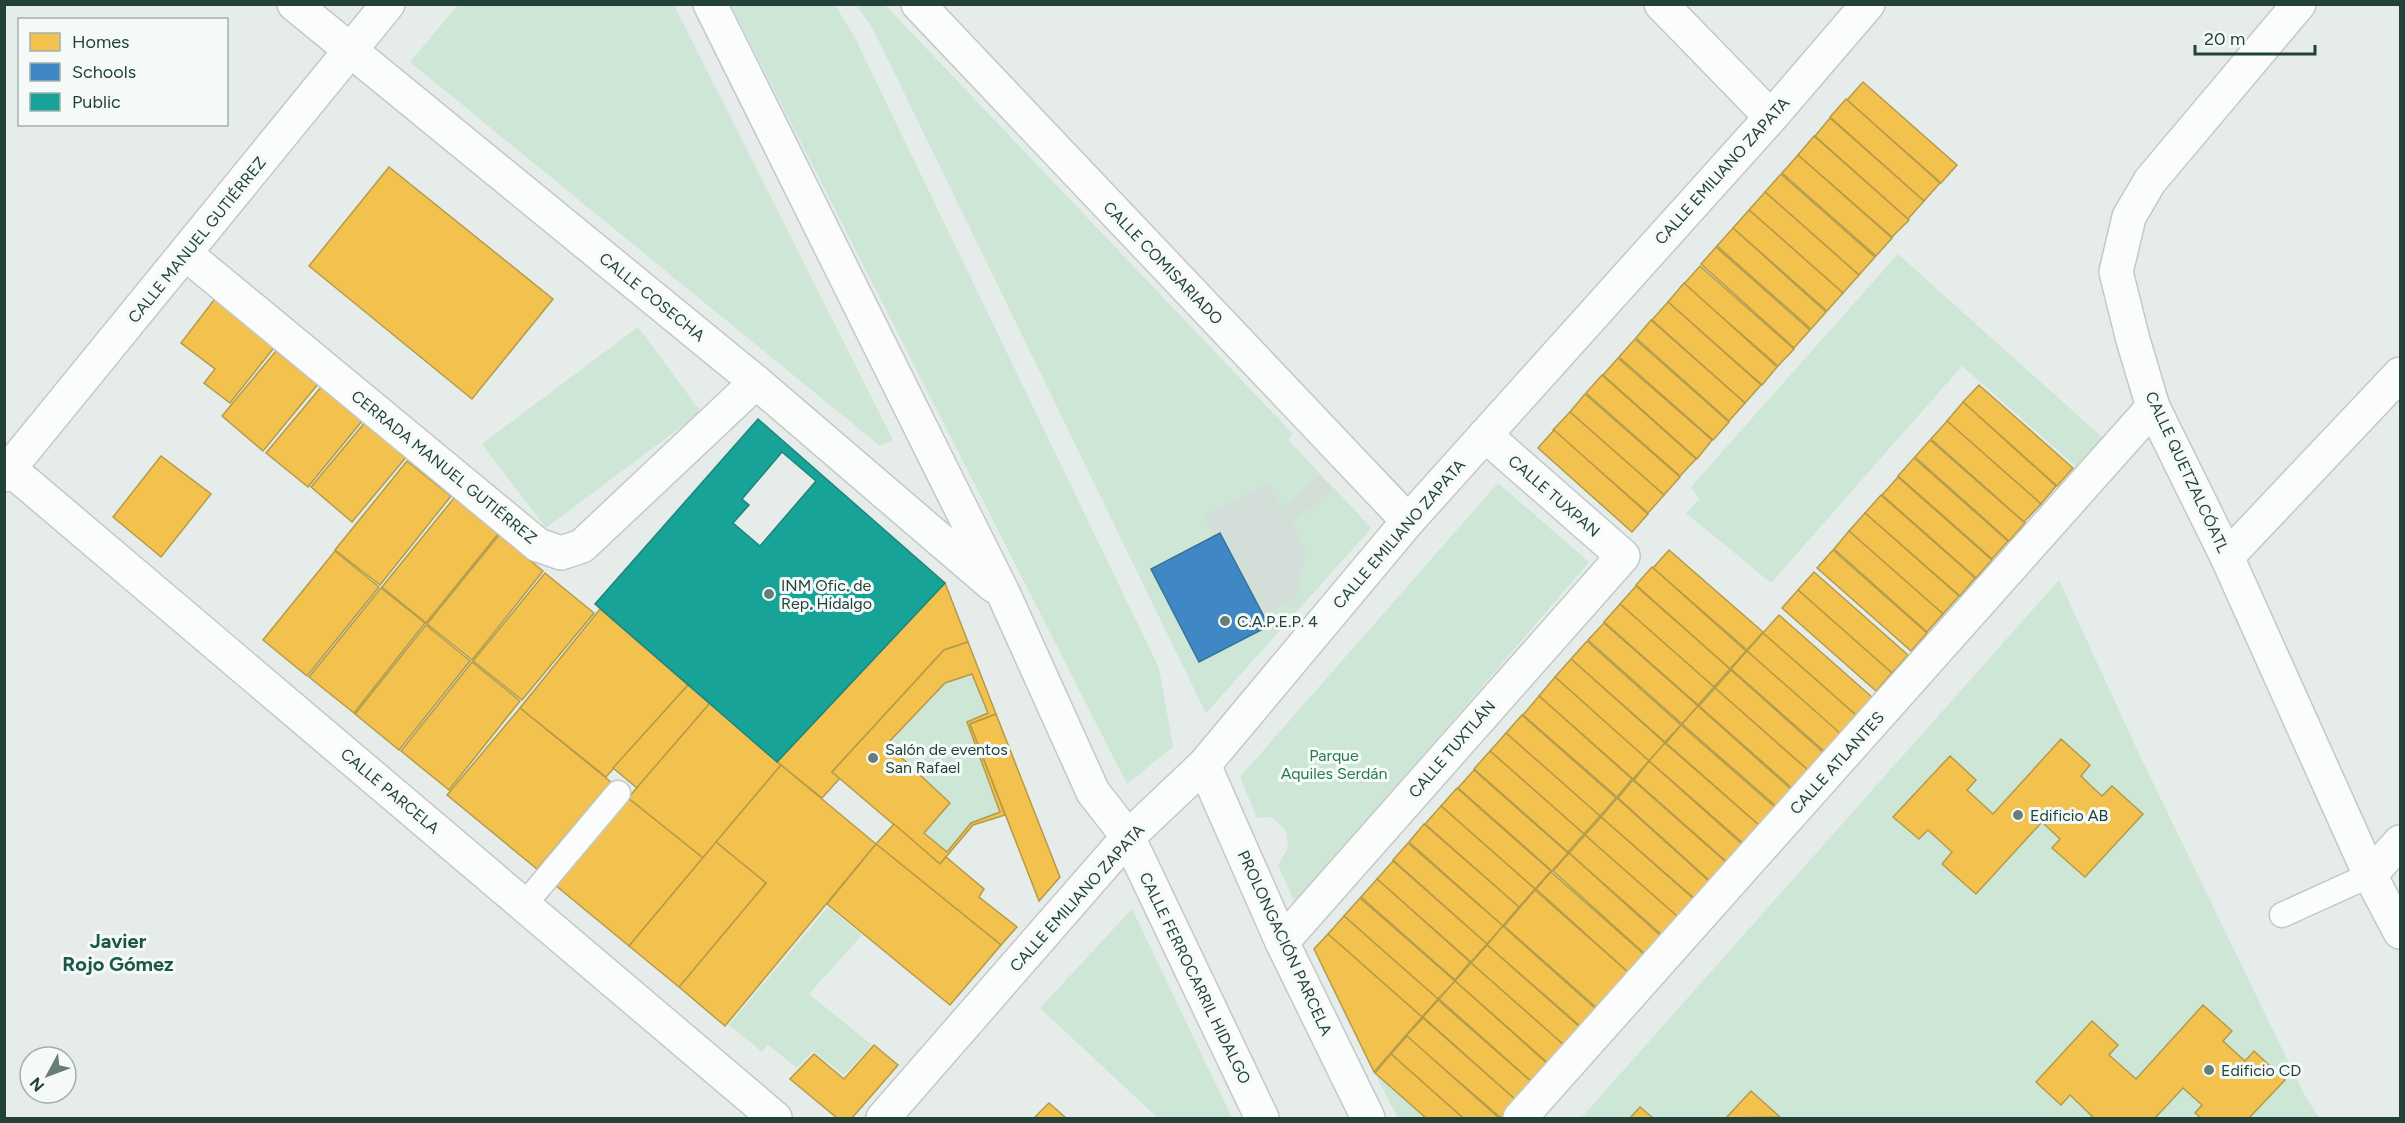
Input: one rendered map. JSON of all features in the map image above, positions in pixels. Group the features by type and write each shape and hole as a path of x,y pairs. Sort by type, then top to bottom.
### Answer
{"street":[{"name":"CALLE COSECHA","path":"294,4 756,382 1004,595"},
{"name":"CALLE MANUEL GUTIÉRREZ","path":"6,469 186,254 388,4"},
{"name":"CALLE FERROCARRIL HIDALGO","path":"710,4 1004,595 1093,792 1128,837 1262,1119"},
{"name":"CALLE COMISARIADO","path":"918,4 1408,521"},
{"path":"1661,4 1771,117"},
{"name":"CALLE EMILIANO ZAPATA","path":"884,1119 1128,837 1204,765 1408,521 1771,117 1868,4"},
{"name":"CALLE QUETZALCÓATL","path":"2299,4 2150,181 2129,217 2116,272 2153,407 2227,556 2370,875 2400,932"},
{"name":"CERRADA MANUEL GUTIÉRREZ","path":"186,254 538,545 561,553 582,546 756,382"},
{"path":"2227,556 2400,374"},
{"name":"CALLE ATLANTES","path":"1520,1119 2153,407"},
{"name":"CALLE TUXPAN","path":"1485,435 1623,556"},
{"name":"CALLE PARCELA","path":"6,469 775,1119"},
{"name":"CALLE TUXTLÁN","path":"1282,942 1623,556"},
{"name":"PROLONGACIÓN PARCELA","path":"1204,765 1282,942 1368,1119"},
{"path":"2370,875 2400,842"}],"lane":[{"path":"524,905 618,793"},
{"path":"2282,915 2370,875"}],"shaded area":[{"name":"C.A.P.E.P. 4","path":"1288,440 1371,528 1206,713 1116,528"}],"green space":[{"path":"458,5 674,5 893,440 880,446 410,62"},
{"path":"731,5 835,5 854,36 1159,668 1173,747 1127,784"},
{"path":"856,5 885,5 1293,434 1288,440 1320,474 1283,508 1268,483 1205,515 1213,537 1151,569 1199,662 1268,626 1264,616 1295,599 1306,549 1292,523 1334,488 1371,528 1206,713 873,29"},
{"path":"1898,254 2104,439 2081,471 1962,366 1771,583 1686,513 1699,499 1691,487"},
{"path":"638,327 701,412 546,528 482,444"},
{"name":"Parque Aquiles Serdán","path":"1498,483 1589,562 1295,904 1278,865 1288,848 1286,830 1271,817 1257,818 1240,777"},
{"path":"2059,580 2140,756 2304,1094 2319,1118 1581,1118"},
{"path":"972,674 988,713 967,722 1000,812 971,823 947,852 924,833 950,803 887,744 945,683"},
{"path":"828,907 862,935 809,994 872,1045 844,1075 813,1051 797,1068 768,1045 762,1052 729,1025"},
{"path":"1132,909 1232,1118 1158,1118 1040,1008"},
{"path":"1375,1073 1426,1118 1398,1118"}],"building: Homes":[{"path":"1863,82 1957,165 1941,183 1847,100"},
{"path":"1846,99 1940,183 1924,201 1830,117"},
{"path":"1830,118 1924,201 1908,219 1815,136"},
{"path":"1814,136 1909,220 1892,237 1798,155"},
{"path":"1798,155 1892,238 1876,256 1782,173"},
{"path":"389,167 553,299 472,399 309,266"},
{"path":"1781,174 1875,257 1859,275 1765,192"},
{"path":"1765,192 1859,275 1843,293 1749,210"},
{"path":"1749,210 1843,293 1827,311 1733,228"},
{"path":"1733,228 1826,312 1811,329 1717,246"},
{"path":"1716,247 1810,330 1794,348 1701,264"},
{"path":"1700,266 1794,349 1778,366 1684,284"},
{"path":"1684,283 1777,367 1762,385 1668,302"},
{"path":"217,296 276,345 230,403 204,383 215,369 181,343"},
{"path":"1668,302 1761,385 1745,403 1652,320"},
{"path":"1651,320 1745,403 1729,421 1636,338"},
{"path":"1635,339 1729,422 1713,440 1619,357"},
{"path":"276,351 318,384 263,451 222,416"},
{"path":"1618,358 1712,440 1697,459 1603,375"},
{"path":"1602,375 1696,459 1680,476 1586,393"},
{"path":"1979,385 2073,468 2057,486 1963,402"},
{"path":"321,387 362,421 308,487 266,453"},
{"path":"1585,394 1680,477 1664,495 1570,412"},
{"path":"1963,402 2056,486 2041,504 1947,421"},
{"path":"1570,412 1664,495 1648,513 1553,430"},
{"path":"366,421 407,456 352,522 311,487"},
{"path":"1947,421 2041,504 2024,522 1931,439"},
{"path":"1554,430 1648,514 1632,532 1538,448"},
{"path":"1930,440 2025,523 2009,541 1915,457"},
{"path":"161,456 211,494 161,557 113,517"},
{"path":"1914,458 2008,541 1992,559 1898,476"},
{"path":"407,461 451,496 380,585 335,550"},
{"path":"1898,477 1992,560 1976,578 1882,495"},
{"path":"1881,495 1975,578 1960,596 1865,513"},
{"path":"454,498 498,534 426,623 382,587"},
{"path":"1865,513 1959,596 1943,614 1849,531"},
{"path":"1849,531 1943,614 1927,632 1834,549"},
{"path":"499,535 543,571 472,660 427,624"},
{"path":"1669,550 1763,632 1747,650 1653,568"},
{"path":"1833,550 1927,633 1911,651 1817,568"},
{"path":"335,551 379,587 307,676 263,640"},
{"path":"1652,567 1746,651 1730,669 1636,585"},
{"path":"1814,572 1908,655 1892,673 1798,590"},
{"path":"545,573 594,613 522,700 473,661"},
{"path":"945,583 968,642 944,650 832,772 840,778 822,798 777,762"},
{"path":"1636,586 1730,669 1714,687 1620,604"},
{"path":"381,588 425,623 354,713 309,677"},
{"path":"1798,590 1892,673 1876,691 1782,608"},
{"path":"1620,604 1714,687 1698,705 1604,622"},
{"path":"600,609 688,685 606,777 520,708"},
{"path":"1779,615 1873,698 1857,716 1763,633"},
{"path":"1604,623 1698,706 1682,724 1588,640"},
{"path":"426,625 470,661 399,750 355,714"},
{"path":"1763,633 1857,716 1841,735 1747,651"},
{"path":"1587,641 1681,725 1665,742 1571,659"},
{"name":"Salón de eventos San Rafael","path":"968,642 996,714 970,724 1005,815 973,825 940,864 832,772 944,650","holes":["972,674 988,713 967,722 1000,812 971,823 947,852 924,833 950,803 887,744 945,683"]},
{"path":"1747,651 1841,734 1825,752 1731,669"},
{"path":"1571,659 1665,743 1649,761 1555,677"},
{"path":"472,662 520,701 449,790 401,751"},
{"path":"1731,670 1824,753 1809,771 1715,688"},
{"path":"1555,677 1649,761 1633,779 1539,696"},
{"path":"688,685 710,703 637,788 613,768"},
{"path":"1715,688 1809,771 1793,789 1699,706"},
{"path":"1539,696 1632,779 1617,797 1523,715"},
{"path":"710,703 781,765 703,858 628,798"},
{"path":"1698,706 1792,790 1777,807 1682,724"},
{"path":"520,708 611,782 537,869 447,795"},
{"path":"996,714 1060,877 1039,901 970,724"},
{"path":"1522,715 1616,798 1600,816 1506,733"},
{"path":"1681,725 1776,808 1760,826 1666,743"},
{"path":"1506,733 1600,816 1584,834 1490,751"},
{"name":"Edificio AB","path":"2061,739 2090,765 2081,776 2102,796 2112,786 2143,814 2085,877 2052,848 2060,839 2042,822 1976,894 1942,864 1952,852 1928,830 1919,839 1893,817 1950,756 1976,780 1967,790 1993,814"},
{"path":"1665,743 1760,826 1744,844 1649,761"},
{"path":"1490,751 1584,834 1568,852 1474,769"},
{"path":"1649,761 1743,845 1728,863 1634,780"},
{"path":"781,765 876,844 725,1026 679,987 766,883 716,842"},
{"path":"1474,770 1568,853 1552,871 1458,788"},
{"path":"1633,780 1727,863 1711,882 1618,798"},
{"path":"1457,788 1551,871 1535,889 1441,806"},
{"path":"628,798 703,858 629,946 555,885"},
{"path":"1617,798 1710,882 1695,899 1601,817"},
{"path":"1441,806 1535,889 1519,907 1425,824"},
{"path":"1601,817 1695,900 1679,918 1585,835"},
{"path":"894,824 940,864 946,857 984,889 979,897 1017,927 1001,945 876,844"},
{"path":"1424,824 1519,907 1503,926 1409,842"},
{"path":"1585,835 1679,918 1663,936 1569,853"},
{"path":"716,842 766,883 679,987 629,946"},
{"path":"1408,843 1503,926 1487,944 1393,860"},
{"path":"876,844 1001,945 950,1005 827,904"},
{"path":"1569,853 1662,937 1646,955 1553,871"},
{"path":"1393,861 1487,944 1471,962 1377,879"},
{"path":"1551,872 1645,955 1629,973 1536,889"},
{"path":"1377,879 1470,962 1455,980 1361,897"},
{"path":"1535,890 1629,973 1598,1009 1504,926"},
{"path":"1360,898 1455,981 1438,999 1344,916"},
{"path":"1344,916 1438,999 1422,1017 1328,934"},
{"path":"1503,926 1597,1010 1581,1027 1487,945"},
{"path":"1328,934 1422,1017 1374,1072 1314,949"},
{"path":"1487,945 1581,1028 1565,1046 1471,963"},
{"path":"1471,963 1565,1046 1549,1064 1455,981"},
{"path":"1455,981 1549,1065 1533,1083 1439,999"},
{"path":"1438,1000 1533,1083 1517,1101 1423,1017"},
{"name":"Edificio CD","path":"2203,1005 2232,1031 2223,1041 2245,1061 2254,1051 2285,1080 2249,1118 2201,1118 2195,1113 2202,1105 2183,1088 2155,1118 2094,1118 2070,1095 2061,1105 2036,1082 2092,1021 2118,1045 2109,1055 2136,1079"},
{"path":"1423,1018 1517,1101 1501,1118 1406,1036"},
{"path":"1407,1036 1499,1118 1463,1118 1391,1054"},
{"path":"874,1045 898,1065 852,1118 837,1118 790,1079 814,1054 844,1079"},
{"path":"1391,1054 1463,1118 1426,1118 1375,1073"},
{"path":"1751,1091 1780,1117 1726,1118"},
{"path":"1049,1103 1066,1118 1034,1118"},
{"path":"1640,1107 1653,1118 1630,1118"}],"building: Schools":[{"path":"1220,533 1269,626 1199,662 1151,569"}],"building: Public":[{"name":"INM Ofic. de Rep. Hidalgo","path":"758,419 945,583 777,762 595,604","holes":["782,452 816,481 760,546 733,523 749,505 742,499"]}],"place":[{"name":"INM Ofic. de Rep. Hidalgo","path":"769,594"},
{"name":"C.A.P.E.P. 4","path":"1225,621"},
{"name":"Salón de eventos San Rafael","path":"873,758"},
{"name":"Edificio AB","path":"2018,815"},
{"name":"Edificio CD","path":"2209,1070"}],"district":[{"name":"Javier Rojo Gómez","path":"118,952"}]}
